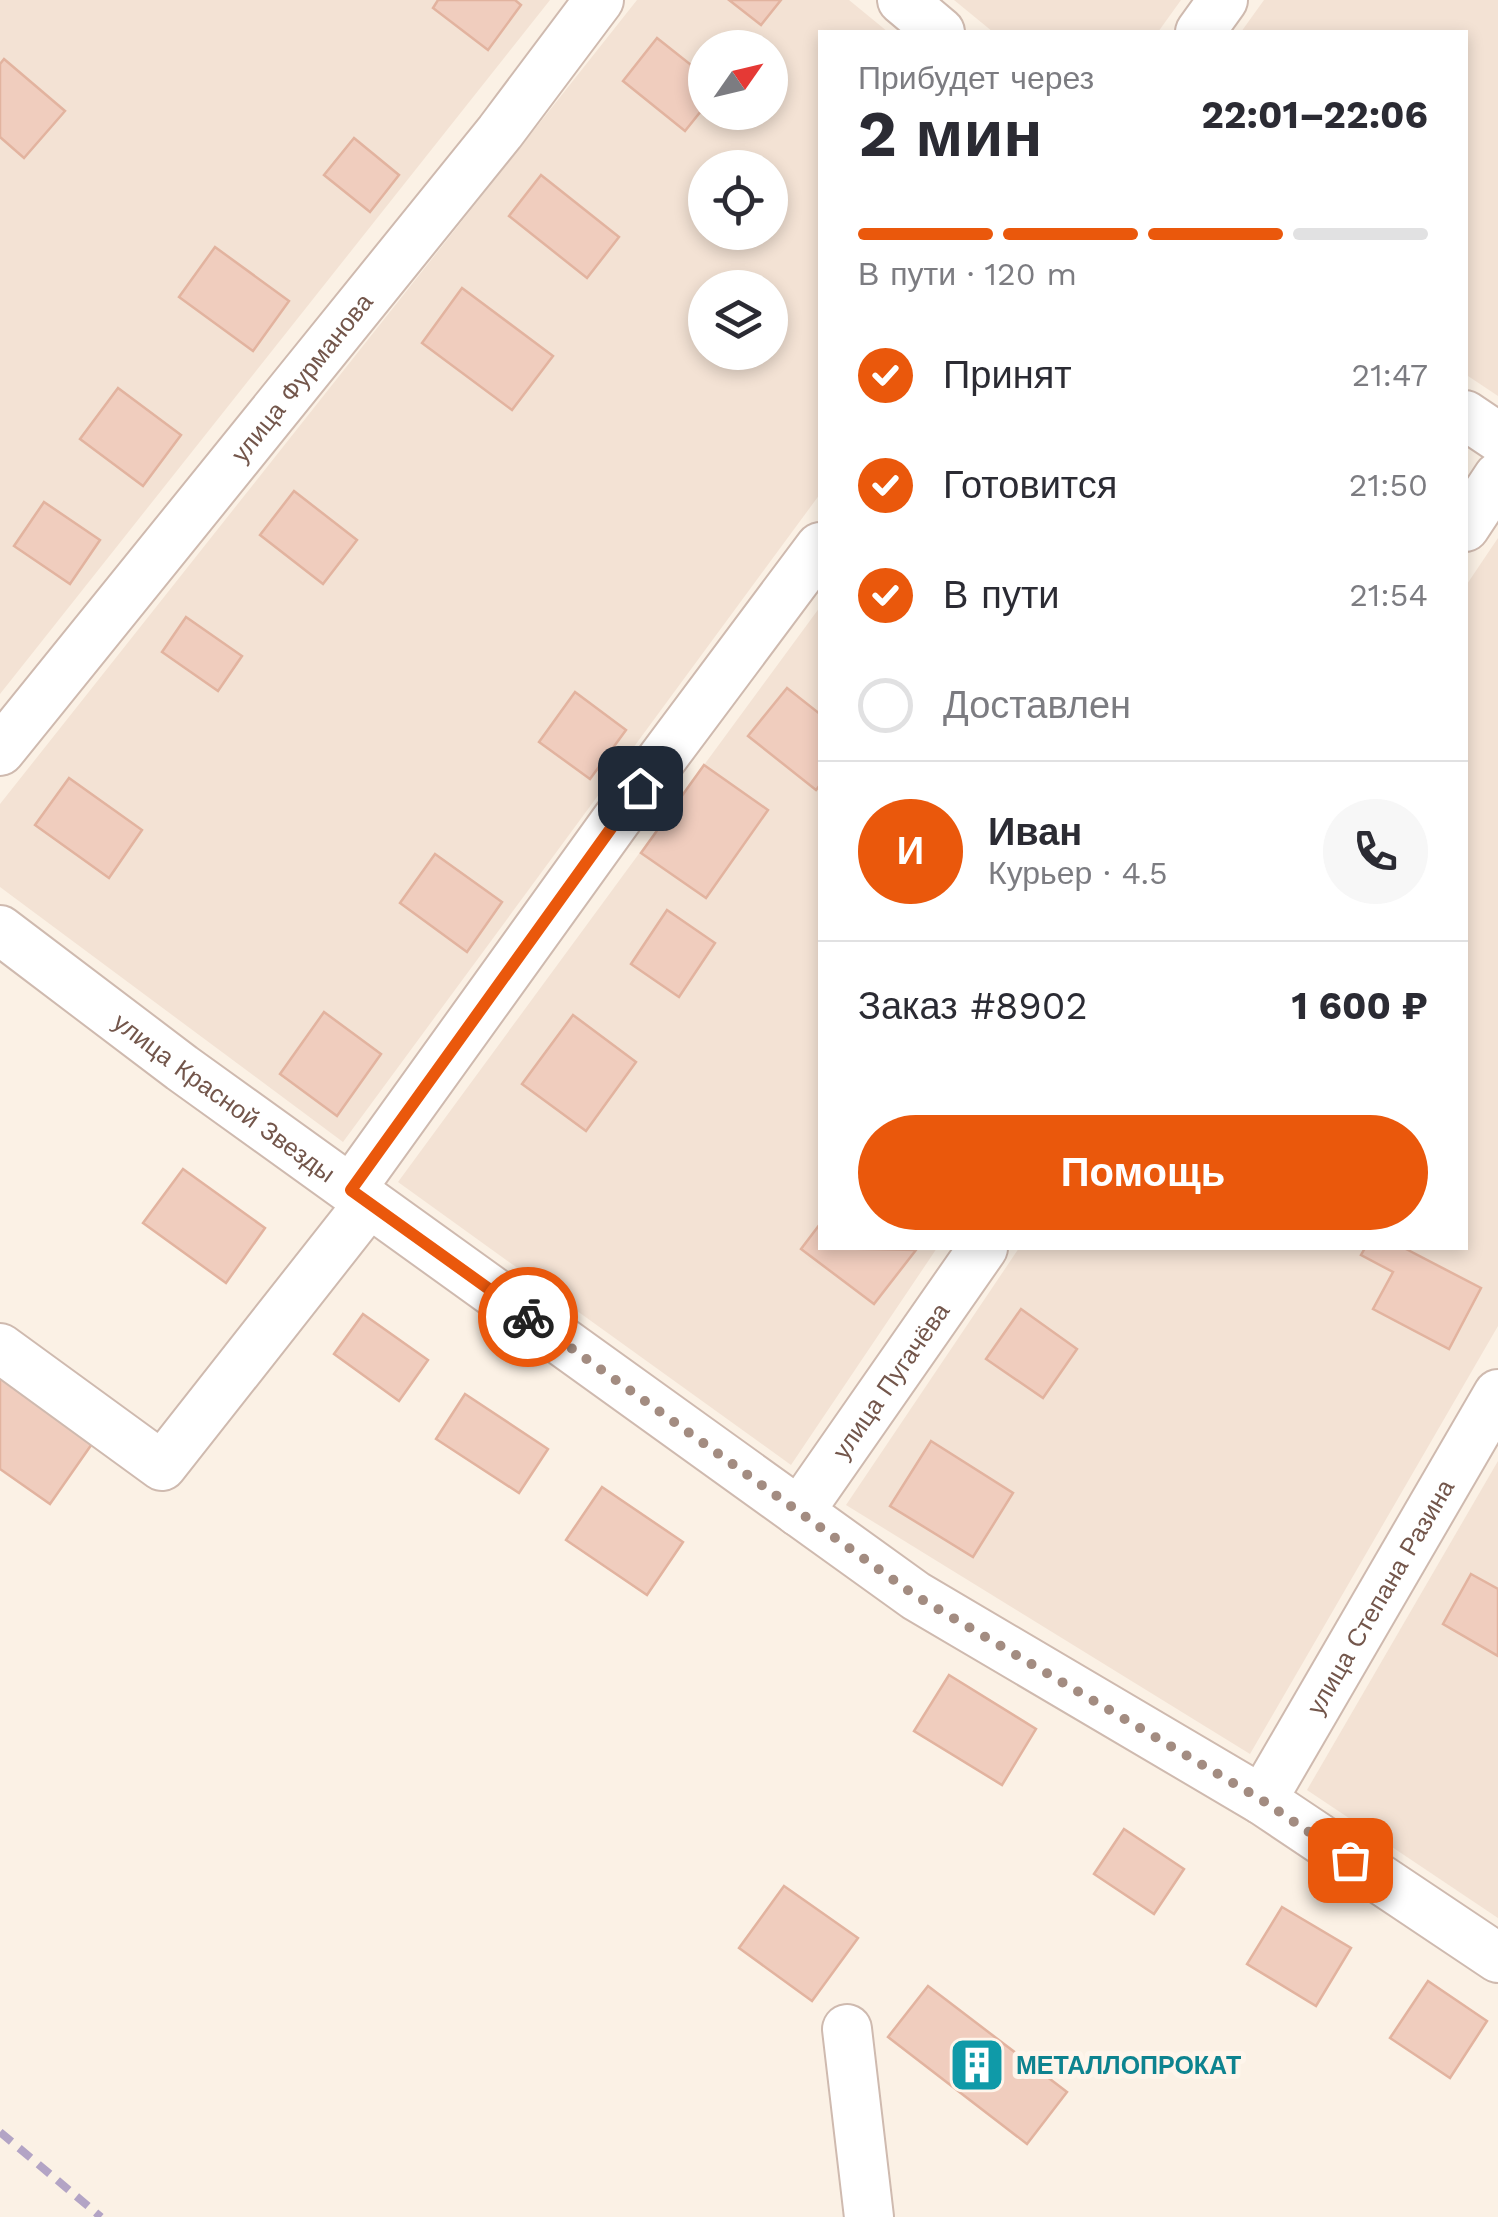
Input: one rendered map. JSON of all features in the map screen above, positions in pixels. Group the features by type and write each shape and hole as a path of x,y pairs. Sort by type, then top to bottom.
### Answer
{"street":[{"name":"улица Фурманова","path":"0,751 500,132 599,0"},
{"path":"902,0 938,30"},
{"path":"1201,30 1223,0"},
{"path":"1468,416 1498,437"},
{"path":"1468,523 1498,477"},
{"path":"0,1348 162,1466 360,1196 617,818 818,550"},
{"name":"улица Красной Звезды","path":"0,930 182,1068 916,1596 1262,1800 1498,1958"},
{"name":"улица Пугачёва","path":"799,1512 983,1250"},
{"name":"улица Степана Разина","path":"1262,1800 1498,1394"},
{"path":"847,2029 869,2217"}],"shaded area":[{"path":"0,0 550,0 0,694"},
{"path":"637,0 849,0 886,30 818,30 818,497 343,1142 0,887 0,804"},
{"path":"954,0 1181,0 1159,30 991,30"},
{"path":"1264,0 1498,0 1498,396 1468,376 1468,30 1242,30"},
{"path":"1498,538 1498,1326 1250,1754 846,1505 1018,1250 1468,1250 1468,583"},
{"path":"818,610 818,1250 936,1250 791,1465 398,1182"},
{"path":"1498,1461 1498,1918 1307,1790"}],"building":[{"path":"438,0 515,0 521,5 488,50 433,8"},
{"path":"729,0 781,0 761,25"},
{"path":"657,38 688,63 688,127 685,131 623,81"},
{"path":"4,59 65,111 24,158 0,137 0,64"},
{"path":"354,138 399,175 370,212 324,175"},
{"path":"541,175 619,237 587,278 509,216"},
{"path":"215,247 289,301 253,351 179,297"},
{"path":"462,288 553,356 512,410 422,343"},
{"path":"118,388 181,435 143,486 80,439"},
{"path":"294,491 357,540 323,584 260,535"},
{"path":"44,502 100,540 70,584 14,546"},
{"path":"186,617 242,656 218,691 162,652"},
{"path":"787,688 818,712 818,788 816,790 748,736"},
{"path":"575,692 626,730 590,779 539,742"},
{"path":"704,765 768,810 706,898 641,853"},
{"path":"69,778 142,830 109,878 35,825"},
{"path":"435,854 502,902 467,952 400,903"},
{"path":"667,910 715,943 679,997 631,964"},
{"path":"324,1012 381,1054 337,1116 280,1074"},
{"path":"573,1015 636,1062 586,1131 522,1084"},
{"path":"183,1169 265,1228 226,1283 143,1223"},
{"path":"818,1227 818,1250 916,1250 874,1304 801,1249"},
{"path":"1364,1250 1408,1250 1481,1288 1449,1349 1373,1309 1393,1272 1361,1255"},
{"path":"1021,1309 1077,1349 1043,1398 986,1359"},
{"path":"363,1314 428,1360 399,1401 334,1354"},
{"path":"0,1374 94,1441 50,1504 0,1469"},
{"path":"465,1394 548,1449 519,1493 436,1439"},
{"path":"931,1441 1013,1493 973,1557 890,1506"},
{"path":"602,1487 683,1542 647,1595 566,1540"},
{"path":"1471,1574 1498,1589 1498,1656 1443,1624"},
{"path":"949,1675 1036,1729 1002,1785 914,1731"},
{"path":"1124,1829 1184,1869 1154,1914 1094,1874"},
{"path":"784,1886 858,1938 812,2001 739,1948"},
{"path":"1282,1907 1351,1948 1316,2006 1247,1964"},
{"path":"1428,1981 1487,2021 1450,2078 1390,2038"},
{"name":"МЕТАЛЛОПРОКАТ","path":"928,1986 1067,2092 1027,2144 888,2037"}],"railway":[{"path":"0,2132 101,2217"}],"way so far":[{"path":"528,1317 916,1596 1262,1800 1350,1860"}],"place":[{"name":"МЕТАЛЛОПРОКАТ","path":"977,2065"}],"route":[{"path":"528,1317 351,1190 640,788"}]}
